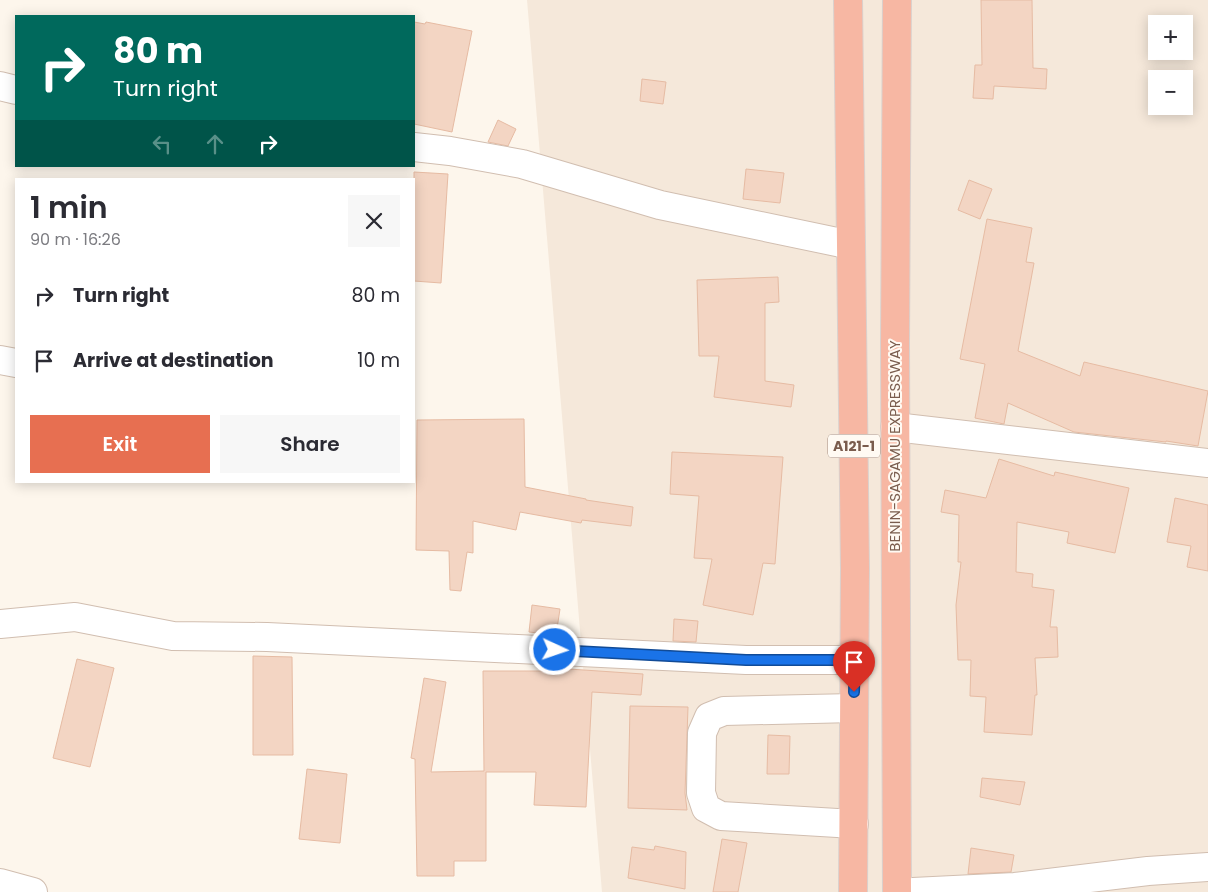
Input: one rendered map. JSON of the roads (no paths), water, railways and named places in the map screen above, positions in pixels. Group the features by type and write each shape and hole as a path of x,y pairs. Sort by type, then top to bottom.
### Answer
{"highway":[{"name":"A121-1","path":"848,0 855,660 853,892"},
{"name":"BENIN-SAGAMU EXPRESSWAY","path":"897,892 895,427 898,0"}],"street":[{"path":"0,86 15,90"},
{"path":"415,147 450,150 522,164 660,205 851,245"},
{"path":"0,360 15,363"},
{"path":"895,427 1208,463"},
{"path":"0,624 75,617 173,636 277,637 746,660 855,660"},
{"path":"854,708 724,711 709,717 702,732 701,793 706,808 721,816 854,824"},
{"path":"913,892 1015,887 1148,871 1208,867"},
{"path":"0,883 33,892"}]}
